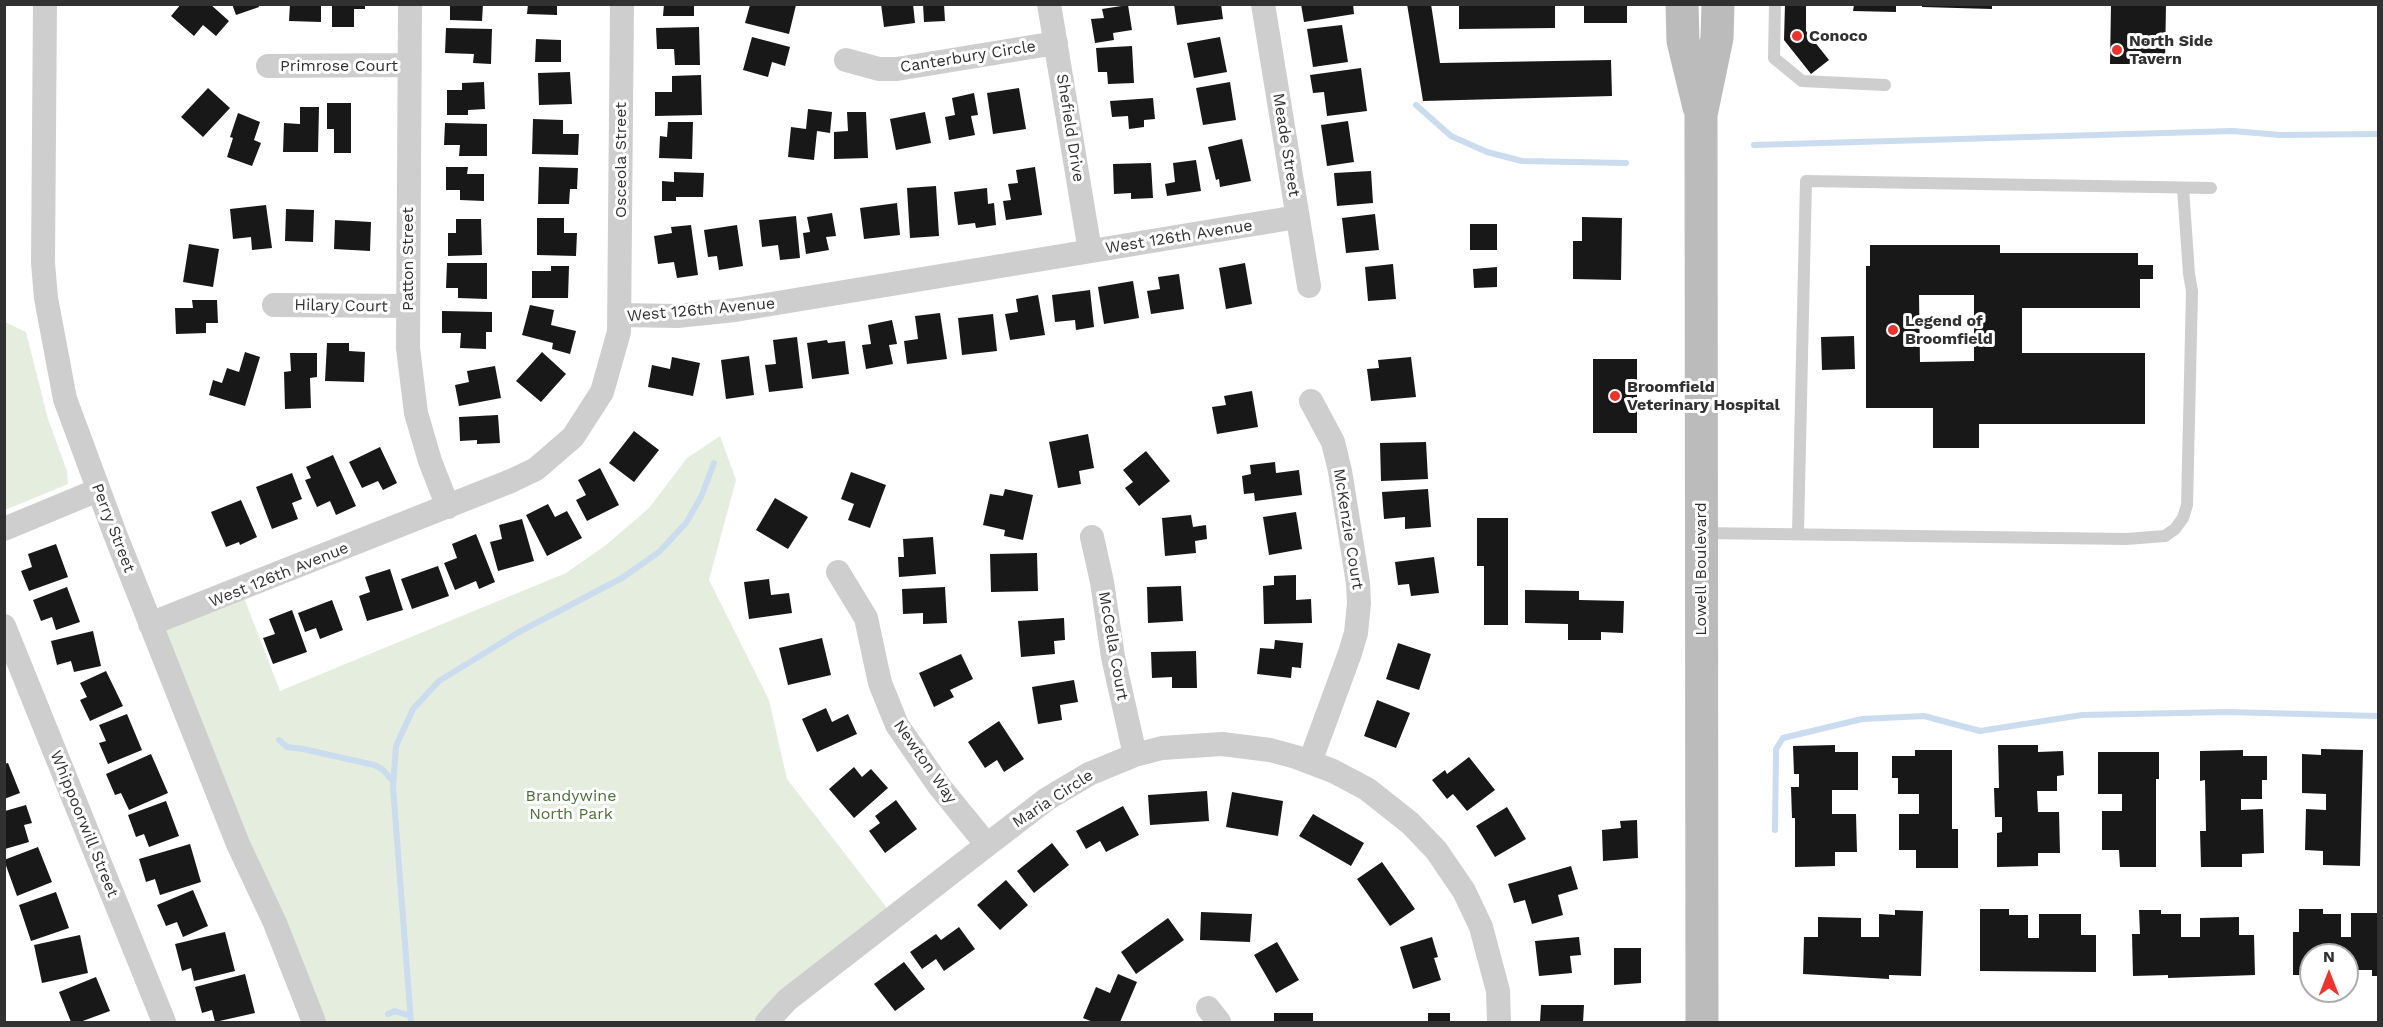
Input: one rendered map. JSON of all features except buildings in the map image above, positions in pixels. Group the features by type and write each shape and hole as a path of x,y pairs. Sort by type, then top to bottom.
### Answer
{"main road":[{"name":"Lowell Boulevard","path":"1682,4 1683,41 1701,115"},
{"name":"Lowell Boulevard","path":"1702,1023 1701,115 1717,38 1718,4"}],"street":[{"name":"Perry Street","path":"45,4 43,263 46,298 65,399 150,624 238,844 275,923 314,1023"},
{"name":"Patton Street","path":"410,4 408,348 416,413 430,461 448,507"},
{"name":"Osceola Street","path":"620,315 622,4"},
{"name":"Shefield Drive","path":"1049,4 1090,251"},
{"name":"Meade Street","path":"1263,4 1309,286"},
{"name":"Canterbury Circle","path":"846,60 879,69 897,69 1056,43"},
{"name":"Primrose Court","path":"268,66 409,65"},
{"name":"West 126th Avenue","path":"150,624 448,507 536,469 573,437 603,392 616,347 620,315 677,316 735,310 1297,217"},
{"name":"Hilary Court","path":"274,305 408,306"},
{"name":"McKenzie Court","path":"1310,762 1350,653 1356,633 1359,603 1358,583 1340,471 1333,442 1311,401"},
{"path":"4,529 98,490"},
{"name":"McCella Court","path":"1092,537 1113,657 1135,755"},
{"name":"Newton Way","path":"838,572 866,618 880,683 897,725 939,786 987,845"},
{"name":"Whippoorwill Street","path":"4,626 164,1023"},
{"name":"Maria Circle","path":"767,1023 787,1000 1047,799 1089,774 1135,755 1162,748 1222,744 1270,750 1333,771 1367,789 1410,822 1436,850 1464,891 1481,927 1498,991 1499,1023"}],"lane":[{"path":"1775,4 1774,57 1802,81 1885,85"},
{"path":"1798,533 1806,180 2211,188"},
{"path":"1701,533 2127,538 2165,536 2175,529 2183,518 2187,505 2192,291 2183,188"}],"green space":[{"path":"5,322 26,332 48,419 67,471 68,484 5,510"},
{"name":"Brandywine North Park","path":"720,436 736,480 709,580 769,700 787,779 894,917 767,1022 314,1022 150,625 241,590 280,691 566,573 606,545 649,508 687,458"}],"waterway":[{"path":"1416,105 1451,136 1487,152 1522,161 1626,163"},
{"path":"1754,145 2233,131 2280,135 2378,134"},
{"path":"411,1022 393,787 396,746 413,709 439,681 519,632 622,578 659,552 686,523 701,497 714,463"},
{"path":"1775,830 1776,749 1783,738 1862,719 1924,716 1980,731 2082,715 2227,712 2378,716"},
{"path":"279,740 287,747 374,765 382,769 393,781"},
{"path":"388,1014 395,1011 410,1016"}],"place":[{"name":"Conoco","path":"1797,36"},
{"name":"North Side Tavern","path":"2117,50"},
{"name":"Legend of Broomfield","path":"1893,330"},
{"name":"Broomfield Veterinary Hospital","path":"1615,396"}]}
